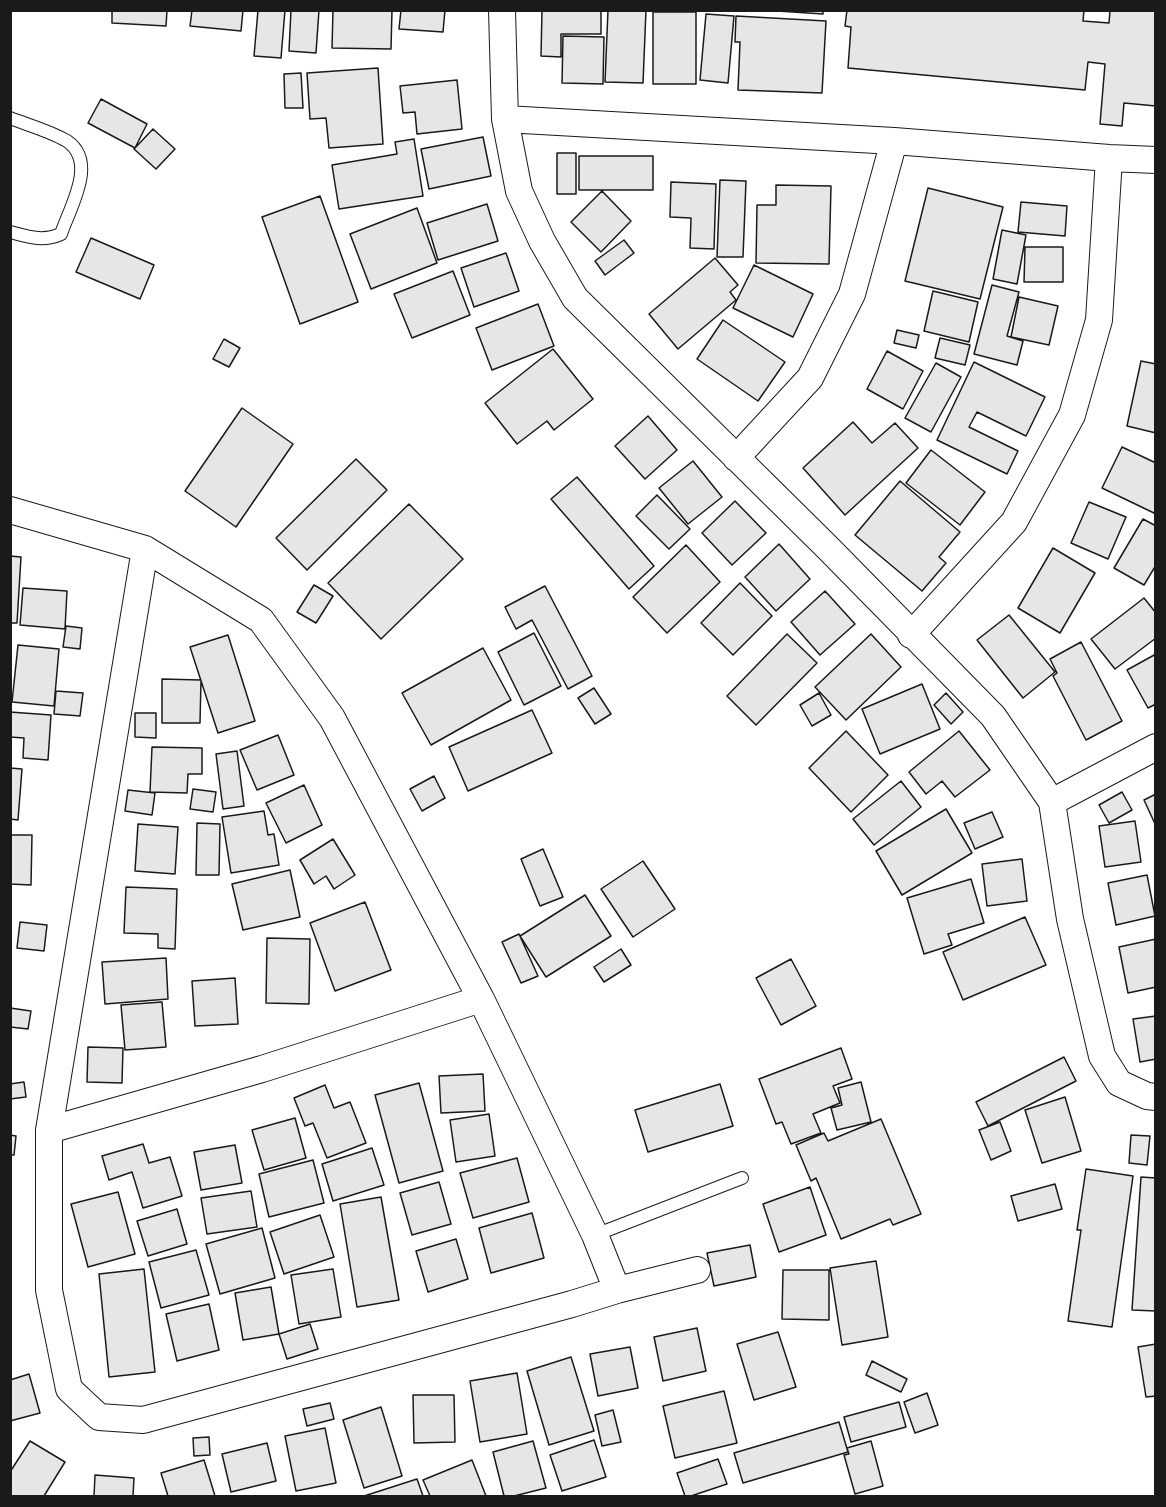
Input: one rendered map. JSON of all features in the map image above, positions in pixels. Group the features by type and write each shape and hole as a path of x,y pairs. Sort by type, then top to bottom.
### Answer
{"street":[{"path":"502,10 505,119 519,191 542,242 575,298 829,549 993,716 1052,802 1070,919 1102,1056 1119,1083 1155,1097"},
{"path":"505,119 894,141 1155,160"},
{"path":"736,458 810,378 852,294 894,141"},
{"path":"911,635 1014,522 1072,415 1099,320 1109,158"},
{"path":"10,510 145,549 261,620 332,718 481,999 595,1235 617,1290"},
{"path":"145,549 49,1130 49,1290 69,1389 99,1417 143,1420 697,1270"},
{"path":"1052,802 1155,747"},
{"path":"49,1130 262,1070 481,999"}],"lane":[{"path":"10,118 66,141 78,151 82,164 82,176 61,234 38,239 10,232"},
{"path":"595,1235 742,1178"}],"building":[{"path":"112,10 167,10 166,26 112,23"},
{"path":"192,10 243,10 241,31 190,26"},
{"path":"258,10 285,10 281,58 254,56"},
{"path":"291,10 319,10 316,53 289,51"},
{"path":"333,10 392,10 391,49 332,48"},
{"path":"401,10 445,10 443,32 399,29"},
{"path":"542,10 601,10 601,34 561,34 561,57 541,56"},
{"path":"608,10 646,10 643,83 605,82"},
{"path":"762,10 823,10 823,14"},
{"path":"847,10 1084,10 1083,21 1109,23 1110,10 1156,10 1156,106 1124,103 1122,126 1100,124 1105,64 1088,62 1085,90 848,68 851,27 845,26"},
{"path":"653,12 696,12 696,84 653,84"},
{"path":"706,14 734,16 728,83 700,80"},
{"path":"736,16 826,21 822,93 738,90 740,42 735,42"},
{"path":"563,36 604,37 603,84 562,83"},
{"path":"378,68 383,144 329,148 326,118 310,119 307,73"},
{"path":"301,73 303,108 285,108 284,74"},
{"path":"457,80 462,129 417,134 415,112 403,113 400,86"},
{"path":"101,99 147,124 135,148 88,123"},
{"path":"153,129 175,149 156,169 134,149"},
{"path":"483,137 491,176 429,189 421,149"},
{"path":"414,139 423,196 339,209 332,165 397,154 395,142"},
{"path":"557,153 576,153 576,194 557,194"},
{"path":"579,156 653,156 653,190 579,190"},
{"path":"720,180 746,181 743,257 717,257"},
{"path":"671,182 716,184 714,249 690,248 691,218 670,217"},
{"path":"776,185 831,186 829,264 756,263 757,205 776,205"},
{"path":"928,188 1003,207 980,299 905,281"},
{"path":"602,191 631,221 601,252 571,222"},
{"path":"320,196 358,302 300,324 262,217"},
{"path":"1021,202 1067,206 1065,236 1018,232"},
{"path":"487,204 498,241 438,260 427,223"},
{"path":"417,208 437,263 371,289 350,234"},
{"path":"1002,230 1026,235 1017,284 993,279"},
{"path":"91,238 154,265 140,299 76,272"},
{"path":"624,240 634,253 605,275 595,261"},
{"path":"1025,247 1063,247 1063,282 1024,282"},
{"path":"506,253 519,291 474,307 461,268"},
{"path":"715,258 738,285 730,292 736,300 678,349 649,314"},
{"path":"754,265 813,294 793,337 733,308"},
{"path":"453,271 470,315 412,338 394,294"},
{"path":"992,285 1019,292 1007,336 1023,341 1017,365 974,354"},
{"path":"933,291 978,302 969,342 924,331"},
{"path":"1019,297 1058,306 1049,345 1011,337"},
{"path":"538,304 554,346 492,370 476,328"},
{"path":"723,320 785,362 758,401 697,359"},
{"path":"897,330 919,335 916,348 894,343"},
{"path":"940,338 970,345 965,365 935,358"},
{"path":"224,339 240,348 229,367 213,359"},
{"path":"553,349 593,399 554,430 547,421 517,444 485,403"},
{"path":"887,351 923,371 903,409 867,389"},
{"path":"1141,361 1156,364 1156,433 1127,426"},
{"path":"974,362 1045,397 1026,436 977,412 969,427 1018,451 1007,474 937,440"},
{"path":"936,363 961,377 931,432 905,418"},
{"path":"242,408 293,444 236,527 185,491"},
{"path":"648,416 677,450 645,479 615,446"},
{"path":"853,422 872,443 895,423 918,448 845,515 803,468"},
{"path":"1122,447 1156,463 1156,514 1102,488"},
{"path":"931,450 985,492 960,525 906,483"},
{"path":"356,459 387,490 307,570 276,538"},
{"path":"693,461 722,497 688,524 659,488"},
{"path":"577,477 654,566 629,589 551,499"},
{"path":"900,481 960,532 939,557 946,563 922,591 855,535"},
{"path":"657,495 690,529 669,549 636,516"},
{"path":"735,501 766,533 732,565 702,533"},
{"path":"1089,502 1126,517 1108,559 1071,543"},
{"path":"409,504 463,559 381,639 328,583"},
{"path":"1143,519 1156,526 1156,565 1144,585 1114,568"},
{"path":"779,544 810,579 776,611 745,577"},
{"path":"686,545 720,582 667,633 633,597"},
{"path":"1053,548 1095,573 1060,633 1018,608"},
{"path":"10,556 21,557 17,623 10,623"},
{"path":"740,583 772,616 733,655 701,623"},
{"path":"314,585 333,596 316,623 297,612"},
{"path":"545,586 592,676 568,689 532,620 516,629 505,607"},
{"path":"23,588 67,591 65,629 20,625"},
{"path":"825,591 855,624 820,655 791,622"},
{"path":"1144,598 1156,613 1156,638 1115,669 1091,639"},
{"path":"1009,615 1055,672 1023,698 977,640"},
{"path":"66,626 82,628 80,649 63,647"},
{"path":"534,633 561,686 524,705 498,652"},
{"path":"787,634 817,663 756,725 727,696"},
{"path":"871,634 901,667 846,720 815,687"},
{"path":"228,635 255,721 218,733 190,647"},
{"path":"1081,642 1122,721 1086,740 1053,676 1057,673 1050,659"},
{"path":"18,645 59,649 54,706 12,702"},
{"path":"483,648 511,700 431,745 402,693"},
{"path":"1156,654 1156,704 1148,708 1127,670"},
{"path":"162,679 201,680 200,723 162,723"},
{"path":"922,684 940,729 880,754 862,709"},
{"path":"594,688 611,714 595,724 578,698"},
{"path":"56,691 83,693 80,716 54,714"},
{"path":"819,693 831,715 812,726 800,705"},
{"path":"946,693 963,712 951,724 934,705"},
{"path":"532,710 552,753 468,791 449,747"},
{"path":"10,712 51,715 48,760 23,758 24,738 10,737"},
{"path":"135,713 156,713 156,738 135,737"},
{"path":"846,731 888,775 851,812 809,768"},
{"path":"959,731 990,770 955,797 942,781 926,794 909,772"},
{"path":"278,735 294,775 257,790 240,750"},
{"path":"152,747 202,748 202,774 188,774 187,793 150,792"},
{"path":"237,751 244,806 223,809 216,754"},
{"path":"10,768 22,769 18,820 10,819"},
{"path":"434,776 445,798 422,811 410,789"},
{"path":"901,781 921,807 874,845 853,819"},
{"path":"304,785 322,825 286,843 266,803"},
{"path":"193,789 216,792 213,812 190,809"},
{"path":"128,790 155,793 152,815 125,811"},
{"path":"1122,792 1132,810 1109,823 1099,805"},
{"path":"1156,794 1156,826 1144,800"},
{"path":"946,809 972,853 902,895 876,851"},
{"path":"264,811 268,835 274,834 279,865 231,873 222,817"},
{"path":"992,812 1003,837 975,849 964,823"},
{"path":"1135,821 1141,862 1105,867 1099,826"},
{"path":"197,823 220,824 219,875 196,875"},
{"path":"138,824 178,827 175,874 135,871"},
{"path":"10,835 32,835 31,885 10,884"},
{"path":"333,839 355,875 334,889 326,876 314,884 300,860"},
{"path":"543,849 563,897 540,906 521,859"},
{"path":"1022,859 1027,901 987,906 982,864"},
{"path":"643,861 675,909 633,937 601,889"},
{"path":"290,870 300,917 243,930 232,884"},
{"path":"1147,875 1155,916 1116,925 1108,883"},
{"path":"971,879 984,923 948,934 952,945 924,954 907,898"},
{"path":"126,887 177,889 175,949 158,948 158,934 124,933"},
{"path":"585,895 611,936 546,977 520,936"},
{"path":"365,902 391,970 335,991 310,923"},
{"path":"1025,917 1046,965 963,1000 943,952"},
{"path":"20,922 47,925 44,951 17,948"},
{"path":"519,934 538,976 521,983 502,942"},
{"path":"267,938 310,939 309,1004 266,1003"},
{"path":"1156,939 1156,987 1128,993 1119,947"},
{"path":"621,949 631,965 604,982 594,967"},
{"path":"166,958 168,999 105,1004 102,962"},
{"path":"791,959 816,1006 781,1025 756,978"},
{"path":"235,978 238,1024 195,1026 192,981"},
{"path":"162,1002 166,1047 125,1050 121,1005"},
{"path":"10,1008 31,1011 28,1029 10,1027"},
{"path":"1156,1016 1156,1059 1140,1062 1133,1019"},
{"path":"88,1047 123,1048 122,1083 87,1082"},
{"path":"841,1048 852,1079 833,1086 840,1103 813,1114 821,1133 791,1144 782,1122 776,1124 759,1079"},
{"path":"1064,1057 1076,1081 988,1126 976,1102"},
{"path":"483,1074 485,1111 441,1113 439,1076"},
{"path":"24,1082 26,1097 10,1099 10,1084"},
{"path":"861,1082 871,1122 837,1130 831,1108 842,1105 838,1088"},
{"path":"419,1083 443,1171 399,1183 375,1095"},
{"path":"720,1084 733,1126 648,1152 635,1110"},
{"path":"325,1085 334,1108 350,1102 366,1143 327,1158 313,1123 305,1126 294,1098"},
{"path":"1065,1097 1081,1151 1042,1163 1025,1110"},
{"path":"489,1114 495,1156 456,1162 450,1120"},
{"path":"295,1118 306,1158 264,1170 252,1130"},
{"path":"881,1119 921,1214 893,1225 890,1219 841,1239 816,1178 811,1181 796,1145 824,1133 828,1141"},
{"path":"1000,1122 1011,1151 991,1160 979,1130"},
{"path":"10,1135 16,1136 14,1155 10,1155"},
{"path":"1131,1135 1150,1136 1147,1165 1129,1163"},
{"path":"143,1144 149,1163 170,1157 182,1196 143,1208 132,1172 109,1180 102,1156"},
{"path":"235,1145 242,1183 201,1190 194,1152"},
{"path":"372,1148 384,1185 333,1201 322,1164"},
{"path":"517,1158 529,1202 473,1218 460,1173"},
{"path":"313,1160 324,1203 269,1217 259,1174"},
{"path":"1086,1169 1133,1176 1112,1327 1068,1321 1081,1230 1077,1230"},
{"path":"1141,1177 1156,1178 1156,1311 1132,1310"},
{"path":"439,1182 451,1224 412,1235 400,1193"},
{"path":"1055,1184 1062,1209 1018,1221 1011,1196"},
{"path":"810,1187 826,1235 779,1252 763,1204"},
{"path":"251,1191 257,1227 207,1234 201,1198"},
{"path":"118,1192 135,1254 88,1267 71,1204"},
{"path":"381,1197 399,1300 357,1307 340,1204"},
{"path":"177,1209 187,1244 148,1256 137,1221"},
{"path":"532,1213 544,1258 491,1273 479,1228"},
{"path":"320,1215 334,1257 284,1274 270,1232"},
{"path":"262,1228 275,1278 220,1294 206,1244"},
{"path":"456,1239 468,1279 428,1292 416,1251"},
{"path":"750,1245 756,1277 714,1286 707,1253"},
{"path":"196,1250 209,1295 161,1308 149,1262"},
{"path":"876,1261 888,1337 842,1345 830,1268"},
{"path":"144,1269 155,1372 109,1377 99,1274"},
{"path":"333,1269 341,1317 299,1324 291,1275"},
{"path":"783,1270 829,1270 829,1320 782,1319"},
{"path":"271,1287 279,1334 243,1340 235,1293"},
{"path":"209,1304 219,1350 177,1361 166,1314"},
{"path":"310,1324 318,1349 287,1359 279,1334"},
{"path":"697,1328 706,1371 663,1381 654,1337"},
{"path":"778,1332 796,1387 754,1400 737,1344"},
{"path":"1156,1344 1156,1396 1146,1397 1138,1347"},
{"path":"630,1347 638,1388 598,1396 590,1354"},
{"path":"571,1357 594,1431 549,1445 527,1371"},
{"path":"872,1361 907,1379 901,1392 866,1375"},
{"path":"517,1373 527,1434 480,1442 470,1381"},
{"path":"29,1374 40,1413 10,1421 10,1380"},
{"path":"724,1391 737,1443 675,1458 663,1406"},
{"path":"927,1393 938,1425 915,1433 904,1402"},
{"path":"413,1395 454,1395 455,1442 414,1443"},
{"path":"899,1402 906,1427 851,1442 844,1417"},
{"path":"330,1403 334,1419 307,1426 303,1409"},
{"path":"381,1407 402,1476 364,1488 343,1420"},
{"path":"613,1410 621,1442 602,1446 595,1415"},
{"path":"839,1422 848,1452 743,1483 734,1453"},
{"path":"325,1428 336,1483 296,1491 285,1436"},
{"path":"209,1437 210,1455 194,1456 193,1438"},
{"path":"594,1440 606,1477 562,1491 550,1455"},
{"path":"30,1441 65,1462 44,1496 10,1496 10,1472"},
{"path":"533,1441 546,1488 514,1496 504,1496 493,1452"},
{"path":"871,1441 883,1486 855,1494 844,1455 849,1454 847,1448"},
{"path":"267,1443 276,1481 231,1492 222,1454"},
{"path":"718,1459 727,1484 685,1496 677,1473"},
{"path":"204,1460 215,1496 168,1496 161,1473"},
{"path":"472,1460 486,1496 430,1496 423,1480"},
{"path":"95,1475 134,1478 133,1496 94,1496"},
{"path":"417,1479 423,1496 364,1496"}]}
